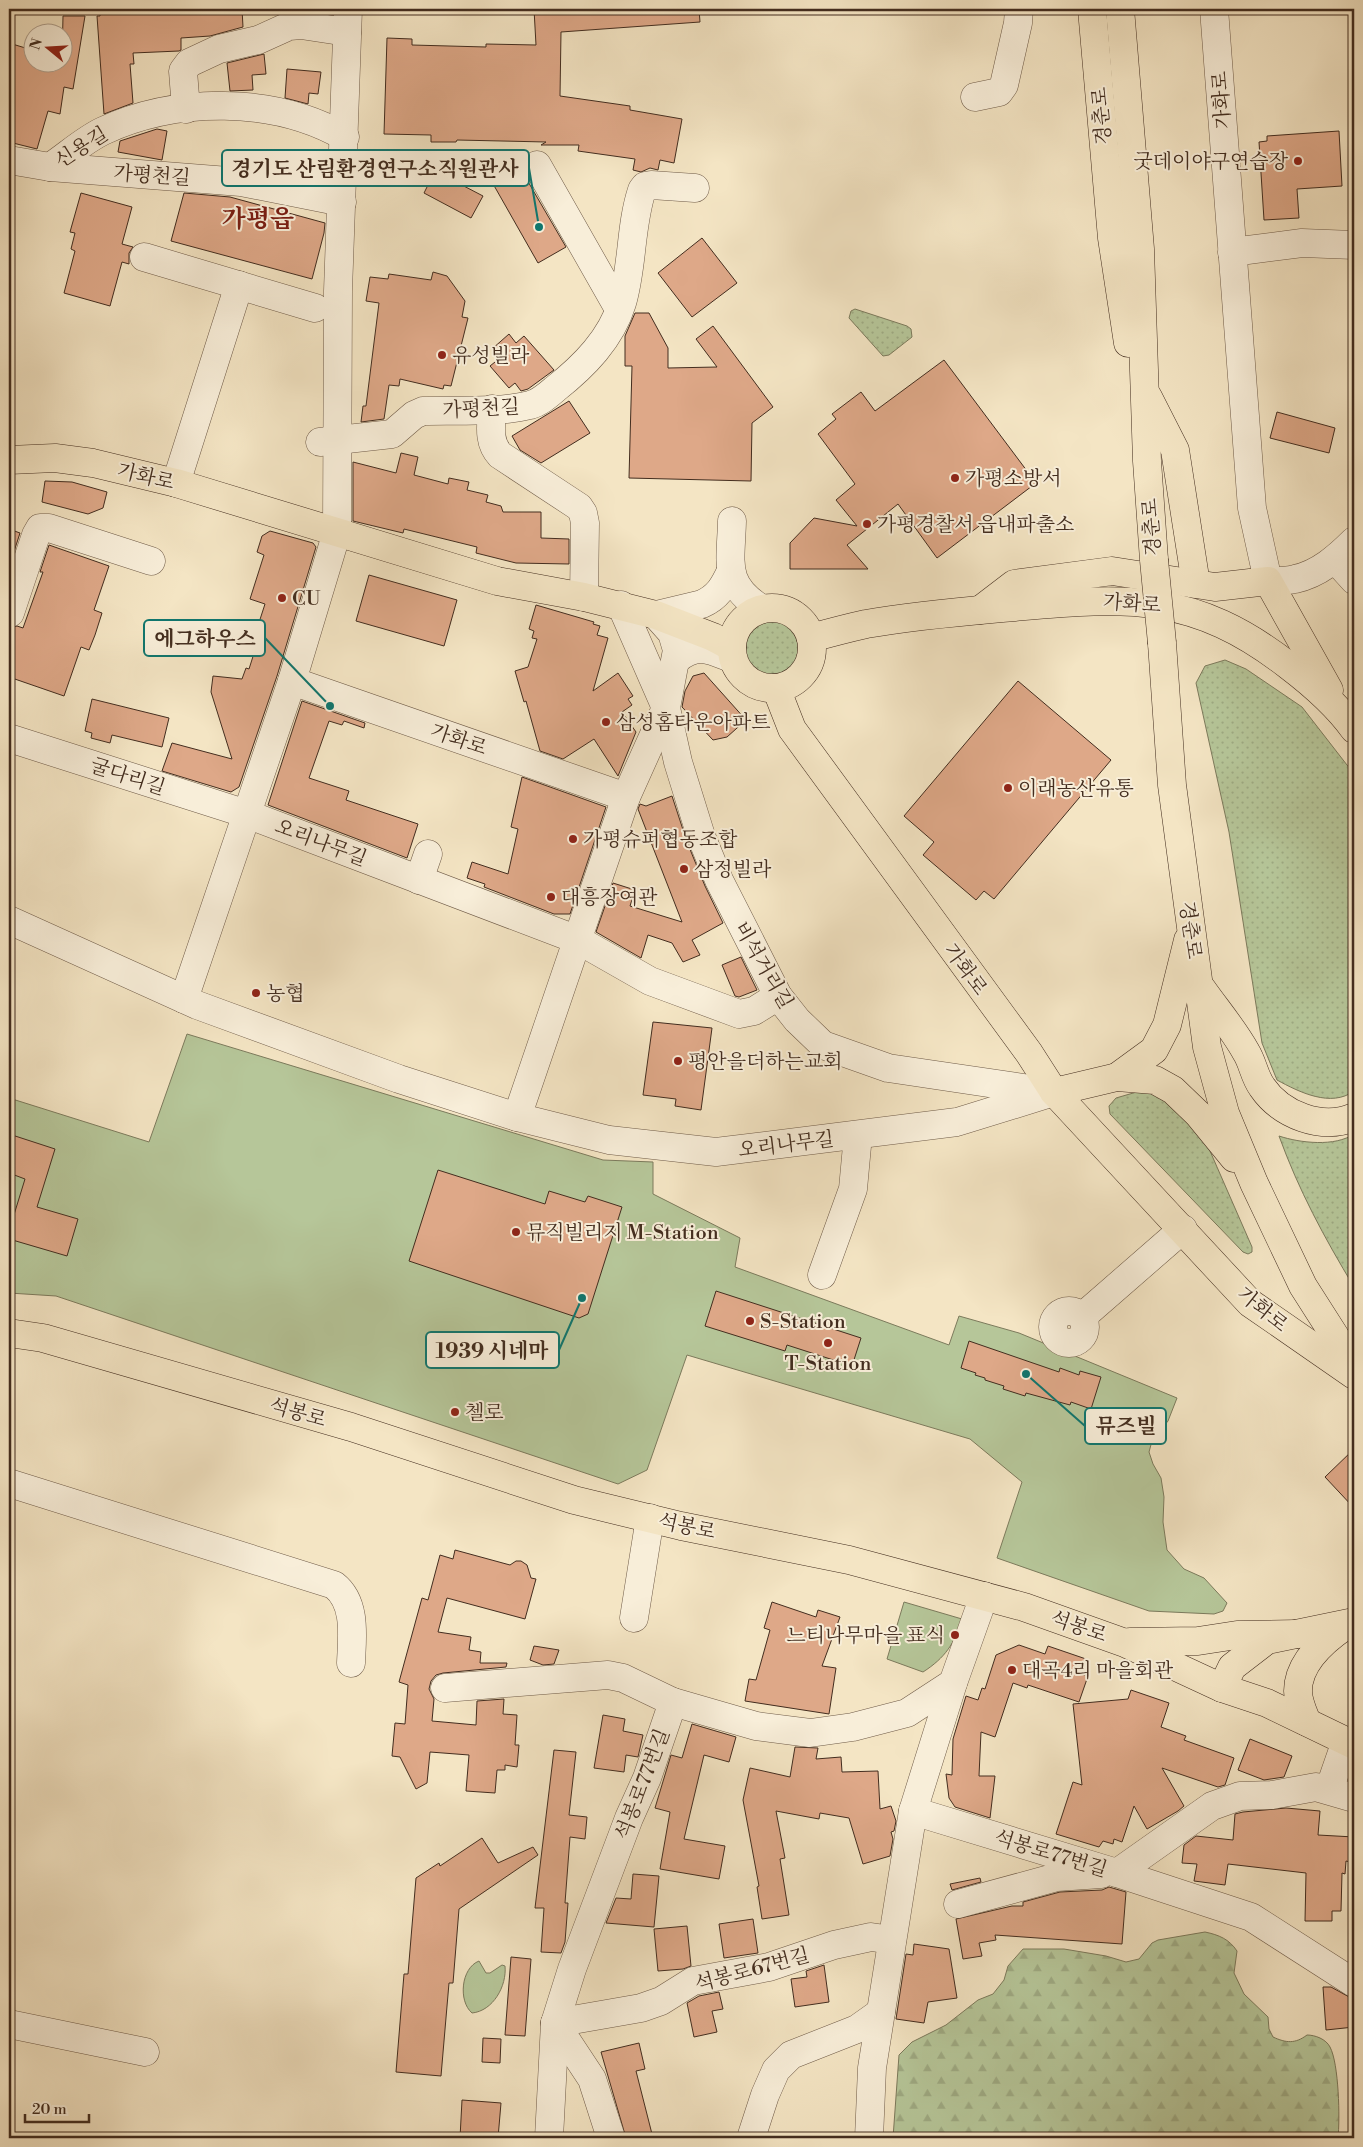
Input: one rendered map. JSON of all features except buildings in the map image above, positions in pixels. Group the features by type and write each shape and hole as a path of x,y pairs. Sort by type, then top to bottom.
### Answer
{"main road":[{"name":"경춘로","path":"1092,9 1112,238 1147,461"},
{"name":"경춘로","path":"1120,9 1140,249 1147,461 1172,785 1207,1047 1223,1105 1254,1183 1303,1286 1354,1366"},
{"path":"1145,391 1175,450 1196,584"},
{"name":"가화로","path":"9,460 55,458 93,463 176,483 497,581 622,605 656,615 713,637 732,653"},
{"path":"980,610 1014,584 1112,571 1215,587 1268,581 1347,719"},
{"name":"가화로","path":"811,638 866,624 980,610 1087,601 1125,600 1154,603 1183,608 1218,622 1272,653 1347,719"},
{"path":"773,608 793,613 801,620 811,638 811,655 805,671 788,685 776,688 765,688 745,678 732,653 733,638 738,627 755,613 773,608"},
{"name":"가화로","path":"656,615 718,624 755,613"},
{"name":"가화로","path":"776,688 792,729 1029,1053 1054,1092 1250,1303 1354,1375"},
{"path":"1117,1077 1154,1050 1162,1036 1167,1025 1190,930"},
{"path":"1199,984 1247,1053 1256,1078 1273,1101 1291,1113 1313,1120 1340,1122 1354,1117"},
{"path":"1054,1092 1117,1077 1147,1078 1162,1082 1198,1114 1254,1183"},
{"name":"석봉로","path":"9,1333 43,1338 351,1427 574,1500 849,1560 1024,1608 1125,1642 1222,1688 1267,1702 1350,1743"},
{"path":"1222,1688 1232,1667 1267,1640 1352,1623"},
{"path":"1307,1722 1298,1693 1299,1680 1307,1662 1335,1633 1352,1623"},
{"path":"1125,1642 1198,1641 1238,1635 1298,1634"}],"street":[{"path":"975,97 999,92 1004,85 1018,23 1019,9"},
{"name":"가화로","path":"1214,9 1252,508 1268,581"},
{"path":"184,999 292,681 337,532 328,441 338,291 345,137 348,20 289,26 258,40 219,49 188,63 183,71 184,109 209,106 238,106 277,112 314,123 345,137"},
{"name":"신용길","path":"9,160 50,167 85,140 103,131 154,114 184,109"},
{"path":"537,165 619,309"},
{"name":"가평천길","path":"50,167 241,182 342,202"},
{"name":"가평천길","path":"328,441 392,434 414,415 423,411 516,408 532,405 546,397 575,374 599,348 619,309 626,284 642,190 645,186 651,185 695,188"},
{"path":"1232,252 1302,243 1354,245"},
{"path":"144,257 315,308"},
{"path":"176,483 239,285"},
{"path":"492,409 492,444 495,450 569,500 583,513 585,523 584,597"},
{"path":"732,521 731,571 738,590 755,613"},
{"path":"10,613 40,528 49,528 152,562"},
{"path":"1268,581 1296,580 1315,572 1345,550 1354,580"},
{"path":"516,1117 626,797 666,708 677,659 675,640 656,615 709,601 719,592 731,571"},
{"name":"비석거리길","path":"622,605 666,708 678,762 701,836 742,928 778,996 797,1020 818,1041 837,1050 893,1069 955,1076 1054,1092"},
{"path":"677,659 686,652 698,649 732,653"},
{"name":"가화로","path":"292,681 626,797"},
{"name":"굴다리길","path":"9,738 247,814"},
{"name":"오리나무길","path":"247,814 578,940 650,981 739,1014 750,1012 778,996"},
{"path":"419,880 428,854"},
{"name":"오리나무길","path":"9,920 184,999 399,1079 516,1117 609,1140 716,1152 957,1122 1054,1092"},
{"path":"822,1275 853,1189 858,1134"},
{"path":"1082,1317 1183,1229"},
{"path":"9,1483 334,1584 342,1591 351,1615 351,1663"},
{"path":"634,1618 650,1518"},
{"path":"869,2138 872,2068 913,1811 953,1683 984,1596"},
{"path":"445,1688 608,1675 623,1678 673,1702"},
{"name":"석봉로77번길","path":"549,2138 556,2023 572,1969 629,1818 647,1778 673,1702 756,1726 810,1733 853,1727 907,1713 953,1683"},
{"path":"1117,1873 1212,1806 1226,1800 1240,1796 1272,1795 1316,1787 1342,1794 1350,1743"},
{"name":"석봉로77번길","path":"913,1811 1117,1873"},
{"path":"958,1904 1057,1877 1117,1873 1251,1917 1354,1983"},
{"name":"석봉로67번길","path":"556,2023 641,2008 661,2002 694,1981 769,1967 834,1946 871,1938 892,1940"},
{"path":"752,2138 764,2095 776,2070 791,2055 857,2029 880,2012"},
{"path":"556,2023 592,2079 611,2138"},
{"path":"9,2024 145,2052"}],"green space":[{"path":"855,309 907,326 911,329 912,337 889,355 883,356 849,318 851,311"},
{"path":"770,620 781,622 790,628 796,637 798,648 796,659 790,668 781,674 770,676 759,674 750,668 744,659 742,648 744,637 750,628 759,622"},
{"path":"1225,660 1246,669 1302,707 1354,774 1354,1091 1345,1096 1325,1098 1315,1096 1277,1080 1262,1043 1229,832 1196,683 1205,666"},
{"path":"187,1034 603,1160 653,1162 653,1194 740,1238 735,1267 949,1345 959,1316 1019,1333 1177,1398 1168,1421 1152,1441 1149,1452 1161,1478 1164,1497 1163,1522 1167,1550 1184,1569 1204,1578 1227,1603 1223,1611 1214,1614 1149,1611 997,1558 1022,1482 970,1439 687,1355 647,1470 618,1484 56,1296 9,1293 9,1098 149,1142"},
{"path":"1154,1087 1203,1135 1252,1247 1252,1252 1248,1254 1243,1252 1110,1114 1109,1106 1116,1098"},
{"path":"1354,1134 1354,1287 1313,1213 1295,1176 1279,1136 1307,1142 1327,1142 1337,1141"},
{"path":"904,1602 962,1619 948,1649 931,1667 923,1672 887,1659"},
{"path":"1205,1932 1223,1938 1231,1943 1237,1951 1234,1973 1244,1994 1268,2017 1269,2029 1273,2037 1290,2042 1310,2035 1320,2038 1330,2047 1337,2078 1339,2105 1338,2138 893,2138 899,2055 912,2042 946,2025 978,2000 993,1994 1004,1980 1008,1966 1023,1949 1064,1949 1106,1956 1126,1962 1139,1959 1152,1943 1158,1940"},
{"path":"479,1961 486,1973 490,1973 502,1965 505,1966 505,1974 501,1989 492,2003 480,2011 472,2013 465,2001 463,1985 468,1970"}],"place":[{"name":"굿데이야구연습장","path":"1298,161"},
{"name":"경기도 산림환경연구소직원관사","path":"539,227"},
{"name":"유성빌라","path":"442,355"},
{"name":"가평소방서","path":"955,478"},
{"name":"가평경찰서 읍내파출소","path":"867,524"},
{"name":"CU","path":"282,598"},
{"name":"에그하우스","path":"330,706"},
{"name":"삼성홈타운아파트","path":"606,722"},
{"name":"이래농산유통","path":"1008,788"},
{"name":"가평슈퍼협동조합","path":"573,839"},
{"name":"삼정빌라","path":"684,869"},
{"name":"대흥장여관","path":"551,897"},
{"name":"농협","path":"256,993"},
{"name":"평안을더하는교회","path":"678,1061"},
{"name":"뮤직빌리지 M-Station","path":"516,1232"},
{"name":"1939 시네마","path":"582,1298"},
{"name":"S-Station","path":"750,1321"},
{"name":"T-Station","path":"828,1343"},
{"name":"뮤즈빌","path":"1026,1374"},
{"name":"첼로","path":"455,1412"},
{"name":"느티나무마을 표식","path":"955,1635"},
{"name":"대곡4리 마을회관","path":"1012,1670"}],"district":[{"name":"가평읍","path":"258,218"}]}
